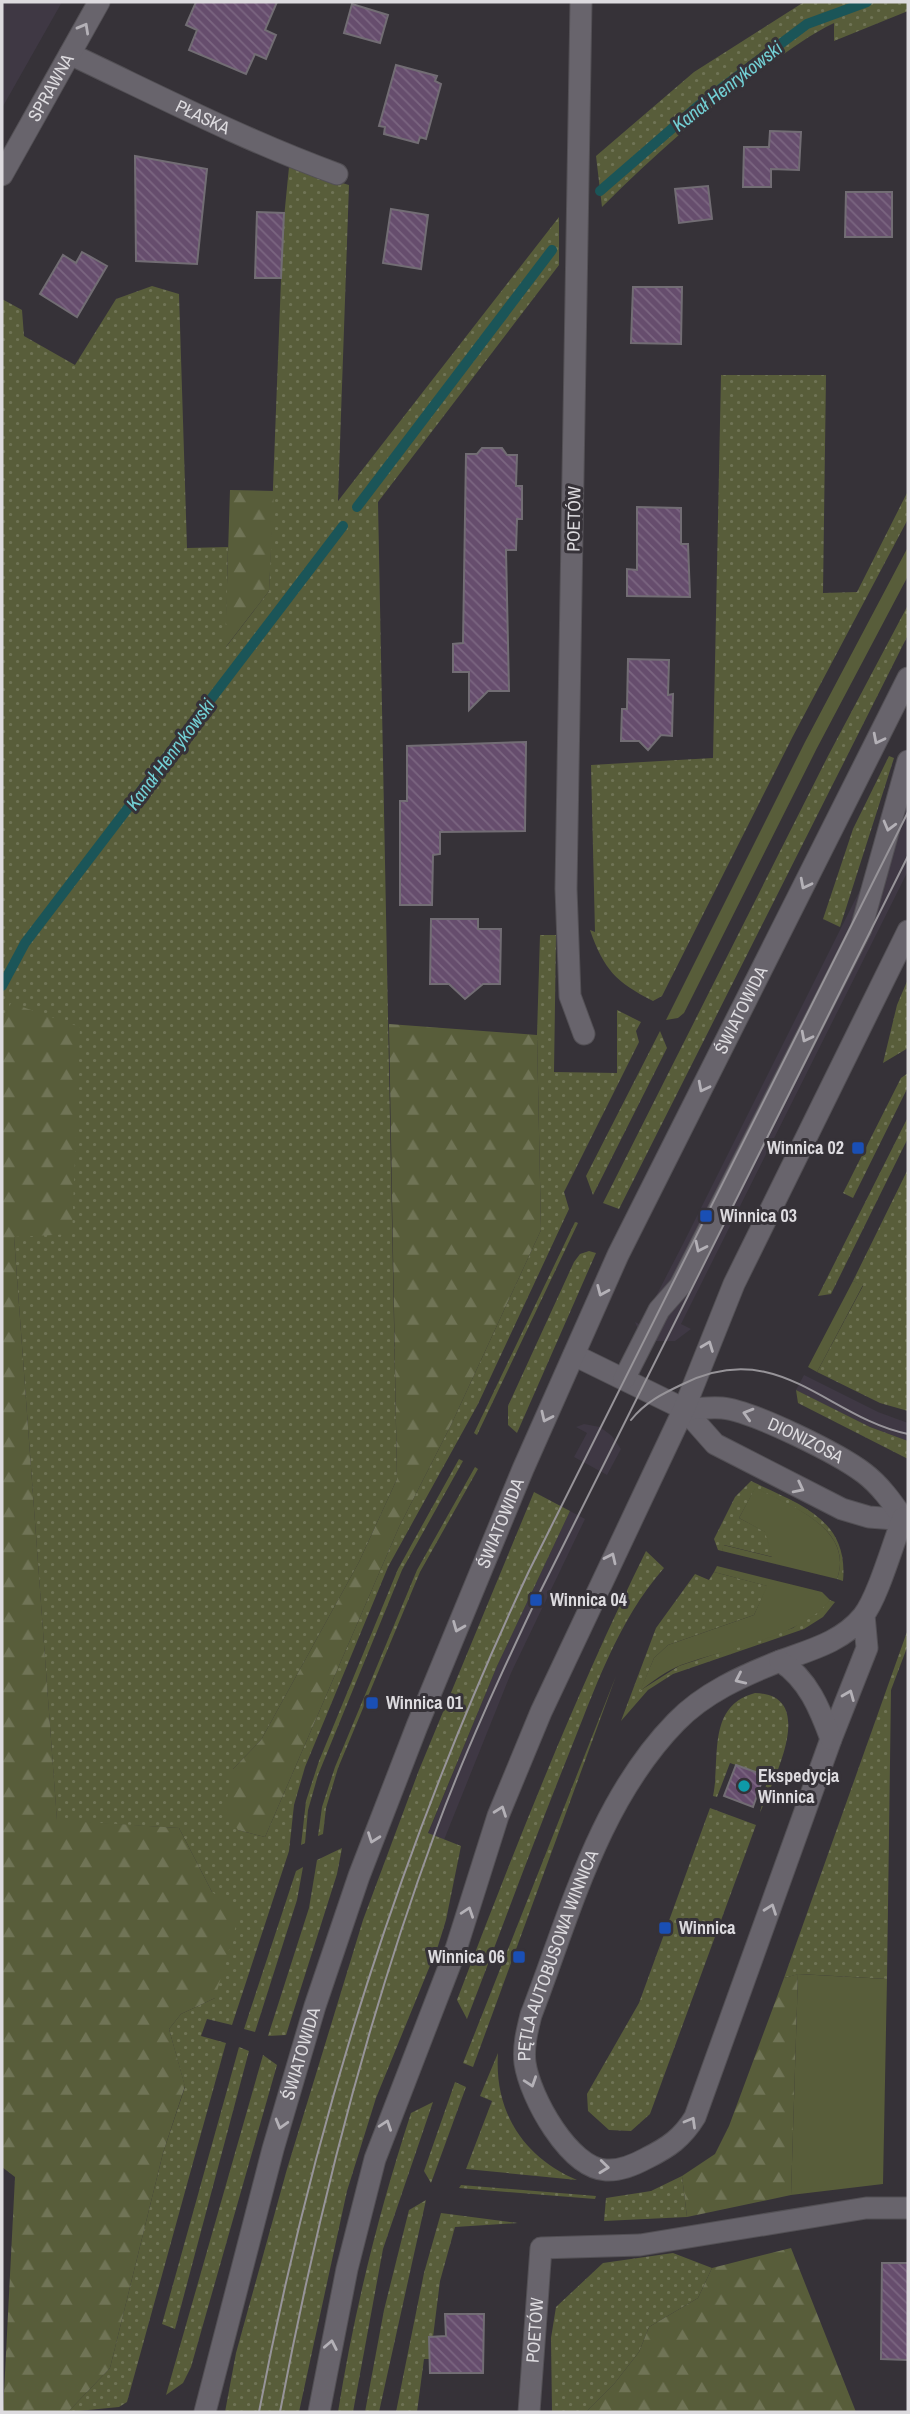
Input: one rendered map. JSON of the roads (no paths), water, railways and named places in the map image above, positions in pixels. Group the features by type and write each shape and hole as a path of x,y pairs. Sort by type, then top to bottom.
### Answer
{"street":[{"name":"SPRAWNA","path":"2,175 99,2"},
{"name":"POETÓW","path":"581,2 566,902 570,996 584,1034"},
{"name":"PŁASKA","path":"70,54 213,124 337,174"},
{"name":"ŚWIATOWIDA","path":"205,2412 300,2055 363,1865 523,1469 618,1255 908,678"},
{"path":"624,1379 659,1310 680,1286 860,929 908,761"},
{"path":"319,2412 347,2269 375,2160 456,1949 498,1816 541,1712 684,1409 734,1284 908,931"},
{"name":"DIONIZOSA","path":"575,1355 684,1409 715,1444 842,1510 869,1517 906,1519"},
{"name":"DIONIZOSA","path":"684,1409 722,1408 751,1414 768,1422 863,1472 884,1491 906,1519"},
{"path":"864,1615 906,1519"},
{"name":"PĘTLA AUTOBUSOWA WINNICA","path":"864,1615 867,1648 831,1739 695,2117 684,2135 671,2146 639,2163 606,2170 578,2160 552,2126 536,2096 526,2065 525,2041 531,2015 608,1815 645,1757 677,1721 715,1690 843,1635 864,1615"},
{"path":"780,1661 792,1669 807,1687 831,1739"},
{"name":"POETÓW","path":"529,2412 541,2248 640,2245 866,2208 908,2208"},
{"path":"189,2412 210,2390"}],"waterway":[{"name":"Kanał Henrykowski","path":"600,191 698,106 807,24 867,2"},
{"name":"Kanał Henrykowski","path":"357,507 552,250"},
{"name":"Kanał Henrykowski","path":"2,986 25,943 343,526"}],"tram line":[{"path":"259,2412 281,2303 336,2088 367,1983 441,1775 529,1571 908,812"},
{"path":"280,2412 310,2265 365,2047 410,1904 458,1774 536,1600 908,856"},
{"path":"631,1420 649,1403 683,1384 717,1372 747,1369 775,1375 801,1385 852,1413 908,1434"}],"place":[{"name":"Winnica 02","path":"858,1148"},
{"name":"Winnica 03","path":"706,1216"},
{"name":"Winnica 04","path":"536,1600"},
{"name":"Winnica 01","path":"372,1703"},
{"name":"Ekspedycja Winnica","path":"744,1786"},
{"name":"Winnica","path":"665,1928"},
{"name":"Winnica 06","path":"519,1957"}]}
